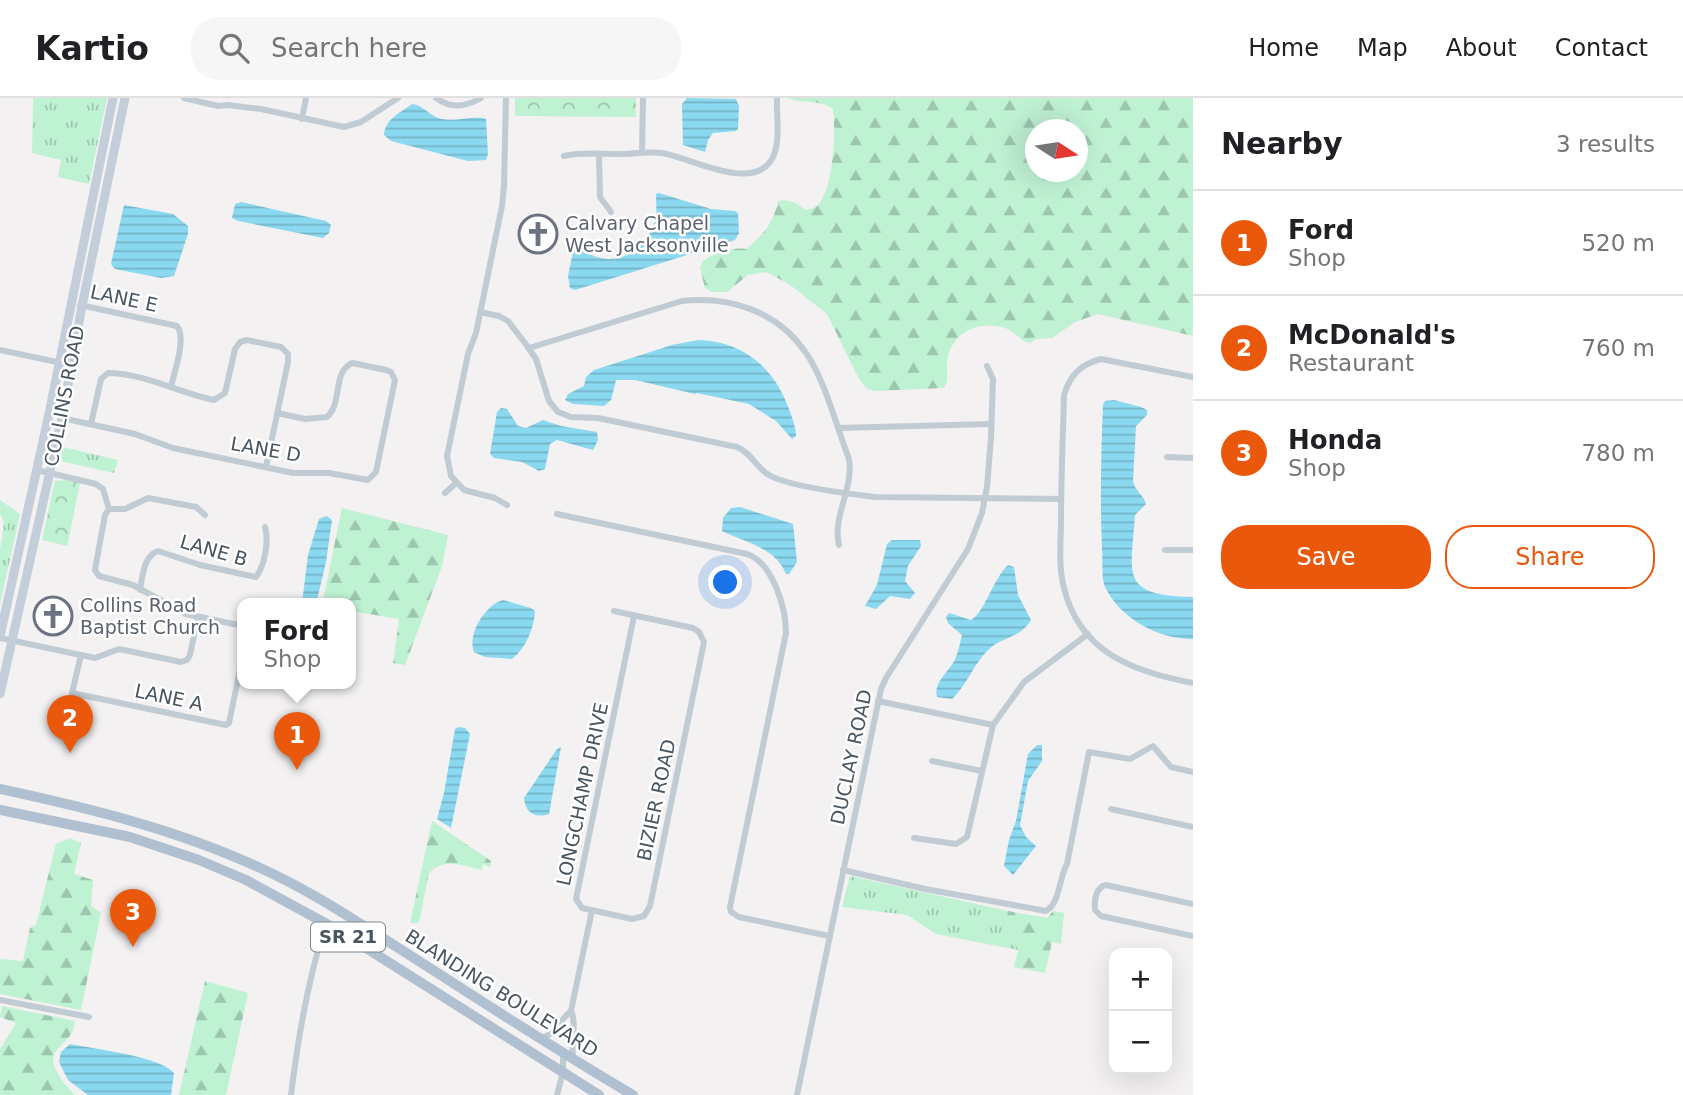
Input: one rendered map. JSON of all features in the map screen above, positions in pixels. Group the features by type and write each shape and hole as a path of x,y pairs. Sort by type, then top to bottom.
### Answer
{"main road":[{"name":"COLLINS ROAD","path":"0,637 113,98"},
{"name":"COLLINS ROAD","path":"0,694 62,418 125,98"},
{"name":"BLANDING BOULEVARD","path":"0,789 134,821 222,850 286,881 350,917 633,1095"},
{"name":"BLANDING BOULEVARD","path":"0,810 130,837 219,868 278,896 326,923 599,1095"},
{"path":"130,837 134,821"},
{"path":"278,896 286,881"},
{"path":"417,980 425,965"}],"street":[{"path":"184,98 218,106 261,109 344,127 354,125 398,98"},
{"path":"302,118 306,98"},
{"path":"436,98 446,105 468,106 481,98"},
{"path":"506,98 505,186 476,333 468,354 447,456 448,466 456,483 464,490 495,498 507,505"},
{"path":"642,152 643,98"},
{"path":"564,156 642,152 665,154 712,170 760,170 768,165 776,147 777,98"},
{"path":"599,154 600,197 611,212"},
{"path":"529,348 682,301 719,300 744,305 772,320 795,340 814,367 850,466 836,533 839,545"},
{"name":"LANE E","path":"71,303 177,326 181,339 171,387"},
{"path":"480,312 508,321 529,348 542,372 552,407 564,415 598,418 737,447 750,454 759,468 770,476 845,493 875,498 1061,499"},
{"path":"91,424 100,384 108,373 171,387 197,397 219,399 227,389 235,349 240,342 247,340 281,347 288,354 288,362 266,467"},
{"path":"0,349 71,365"},
{"path":"1193,377 1112,360 1090,362 1080,367 1067,384 1063,395 1061,499 1064,589 1073,612 1088,634 1101,648 1136,670 1193,683"},
{"name":"LANE D","path":"62,418 135,434 173,448 293,473 329,473 362,481 371,478 376,472 395,384 391,372 352,363 344,368 334,409 327,416 304,419 277,413"},
{"name":"DUCLAY ROAD","path":"797,1095 878,701 886,678 968,549 982,513 993,379 988,366"},
{"path":"838,428 991,424"},
{"path":"1167,457 1193,458"},
{"path":"37,470 96,484 103,489 108,509 95,566 96,573 103,578 133,585 172,608 198,617 237,625"},
{"path":"445,493 456,483"},
{"path":"108,509 125,509 148,498 196,508 205,515"},
{"path":"556,514 747,554 755,556 765,566 784,613 786,633 730,901 731,912 739,917 829,936"},
{"name":"LANE B","path":"140,590 146,561 153,552 158,551 200,565 256,577 260,572 268,537 265,527"},
{"path":"1165,550 1193,551"},
{"path":"614,611 634,616"},
{"name":"BIZIER ROAD","path":"592,910 632,919 643,916 650,906 703,647 702,636 693,628 634,616"},
{"name":"LONGCHAMP DRIVE","path":"592,910 579,906 577,895 634,616"},
{"path":"0,637 95,658 119,649 184,662 191,655 198,617"},
{"path":"914,838 956,844 967,836 993,725 1024,682 1088,634"},
{"name":"LANE A","path":"81,655 72,693 226,725 229,723 237,684"},
{"path":"878,701 993,725"},
{"path":"843,870 925,889 1046,911 1053,906 1061,875 1068,864 1089,752 1130,759 1153,746 1171,767 1193,772"},
{"path":"932,761 982,771"},
{"path":"1111,809 1193,827"},
{"path":"1193,904 1107,885 1098,890 1094,906 1097,914 1101,916 1193,936"},
{"path":"541,1038 554,1033 564,1016 571,1011 592,910"},
{"path":"291,1095 298,1040 326,923"},
{"path":"0,1000 89,1017"},
{"path":"557,1095 571,1043 575,1017 571,1011"}],"green space":[{"path":"33,98 107,98 89,184 58,177 61,160 32,153"},
{"path":"515,98 636,98 636,117 515,116"},
{"path":"788,98 1193,98 1193,336 1098,314 1075,322 1052,338 1036,339 1030,343 1006,328 983,326 966,331 954,343 947,361 947,381 944,388 874,391 866,388 859,379 827,314 789,284 766,272 748,275 727,292 712,292 705,288 700,268 703,261 723,251 746,249 767,228 778,201 790,201 806,210 816,207 822,199 830,175 834,131 833,109 822,104"},
{"path":"63,447 118,460 114,473 60,461"},
{"path":"55,481 80,483 67,546 42,540"},
{"path":"0,500 20,514 0,604 0,550 4,523 0,513"},
{"path":"342,508 448,535 442,566 405,665 393,663 399,619 356,612 356,598 323,598"},
{"path":"432,821 491,861 490,867 483,864 482,870 447,864 435,868 429,873 419,923 410,923"},
{"path":"70,838 81,843 74,874 93,880 91,906 101,913 81,1010 0,994 0,959 23,961 30,928 36,925 56,844"},
{"path":"850,876 1008,911 1006,921 1018,950 936,934 907,915 842,907"},
{"path":"1008,911 1047,918 1053,911 1064,913 1061,944 1052,942 1045,973 1014,967 1018,950 1006,921"},
{"path":"205,981 248,993 226,1095 179,1095"},
{"path":"2,1006 75,1021 72,1033 57,1050 53,1060 60,1076 75,1095 0,1095 0,1049 16,1023 0,1017"}],"water":[{"path":"687,98 736,99 739,106 738,129 713,133 705,152 683,145 682,104"},
{"path":"412,104 442,119 486,119 486,160 468,161 391,141 384,135 387,125"},
{"path":"656,194 711,209 735,211 738,213 739,233 735,240 575,290 570,288 568,276 574,247 605,259 625,256 634,251 642,244 653,226"},
{"path":"241,202 326,221 331,225 329,233 323,238 238,221 232,218 235,204"},
{"path":"124,205 173,214 188,226 188,234 174,276 161,278 115,269 111,264"},
{"path":"698,340 729,345 754,359 765,369 783,394 794,422 796,436 792,439 776,421 749,404 635,380 616,380 611,400 604,406 573,404 565,400 568,394 584,386 586,377 594,370 672,345"},
{"path":"1114,400 1147,410 1147,415 1136,426 1133,481 1146,504 1135,515 1132,567 1135,578 1141,586 1152,592 1193,597 1193,639 1167,635 1142,625 1121,609 1105,587 1101,514 1103,405 1105,401"},
{"path":"501,408 507,409 518,426 526,428 543,420 597,432 598,440 593,450 557,440 550,444 545,469 539,471 522,462 494,458 490,454 497,412"},
{"path":"740,507 793,524 797,562 789,574 786,574 775,558 767,552 722,531 723,518 731,508"},
{"path":"327,516 332,520 326,562 317,598 303,598 308,555 319,519"},
{"path":"892,540 920,540 921,546 908,566 905,581 915,593 910,599 890,596 876,609 865,606 877,585 887,544"},
{"path":"1008,565 1014,567 1018,595 1031,620 1019,632 987,651 952,699 937,697 940,681 954,662 962,635 948,623 946,617 949,613 971,620 976,616"},
{"path":"503,600 535,611 531,631 512,659 485,657 474,652 472,645 475,629 484,614"},
{"path":"465,728 470,734 451,828 437,819 455,729"},
{"path":"1037,745 1042,745 1042,761 1028,781 1020,825 1026,837 1036,846 1013,875 1004,866 1016,821 1028,754"},
{"path":"561,747 549,814 535,815 526,807 524,798"},
{"path":"70,1044 141,1058 166,1067 174,1073 171,1095 88,1095 68,1080 59,1062 61,1052"}],"place":[{"name":"Calvary Chapel West Jacksonville","path":"538,234"},
{"name":"Collins Road Baptist Church","path":"53,616"},
{"name":"McDonald's","path":"70,753"},
{"name":"Ford","path":"297,770"},
{"name":"Honda","path":"133,947"}]}
